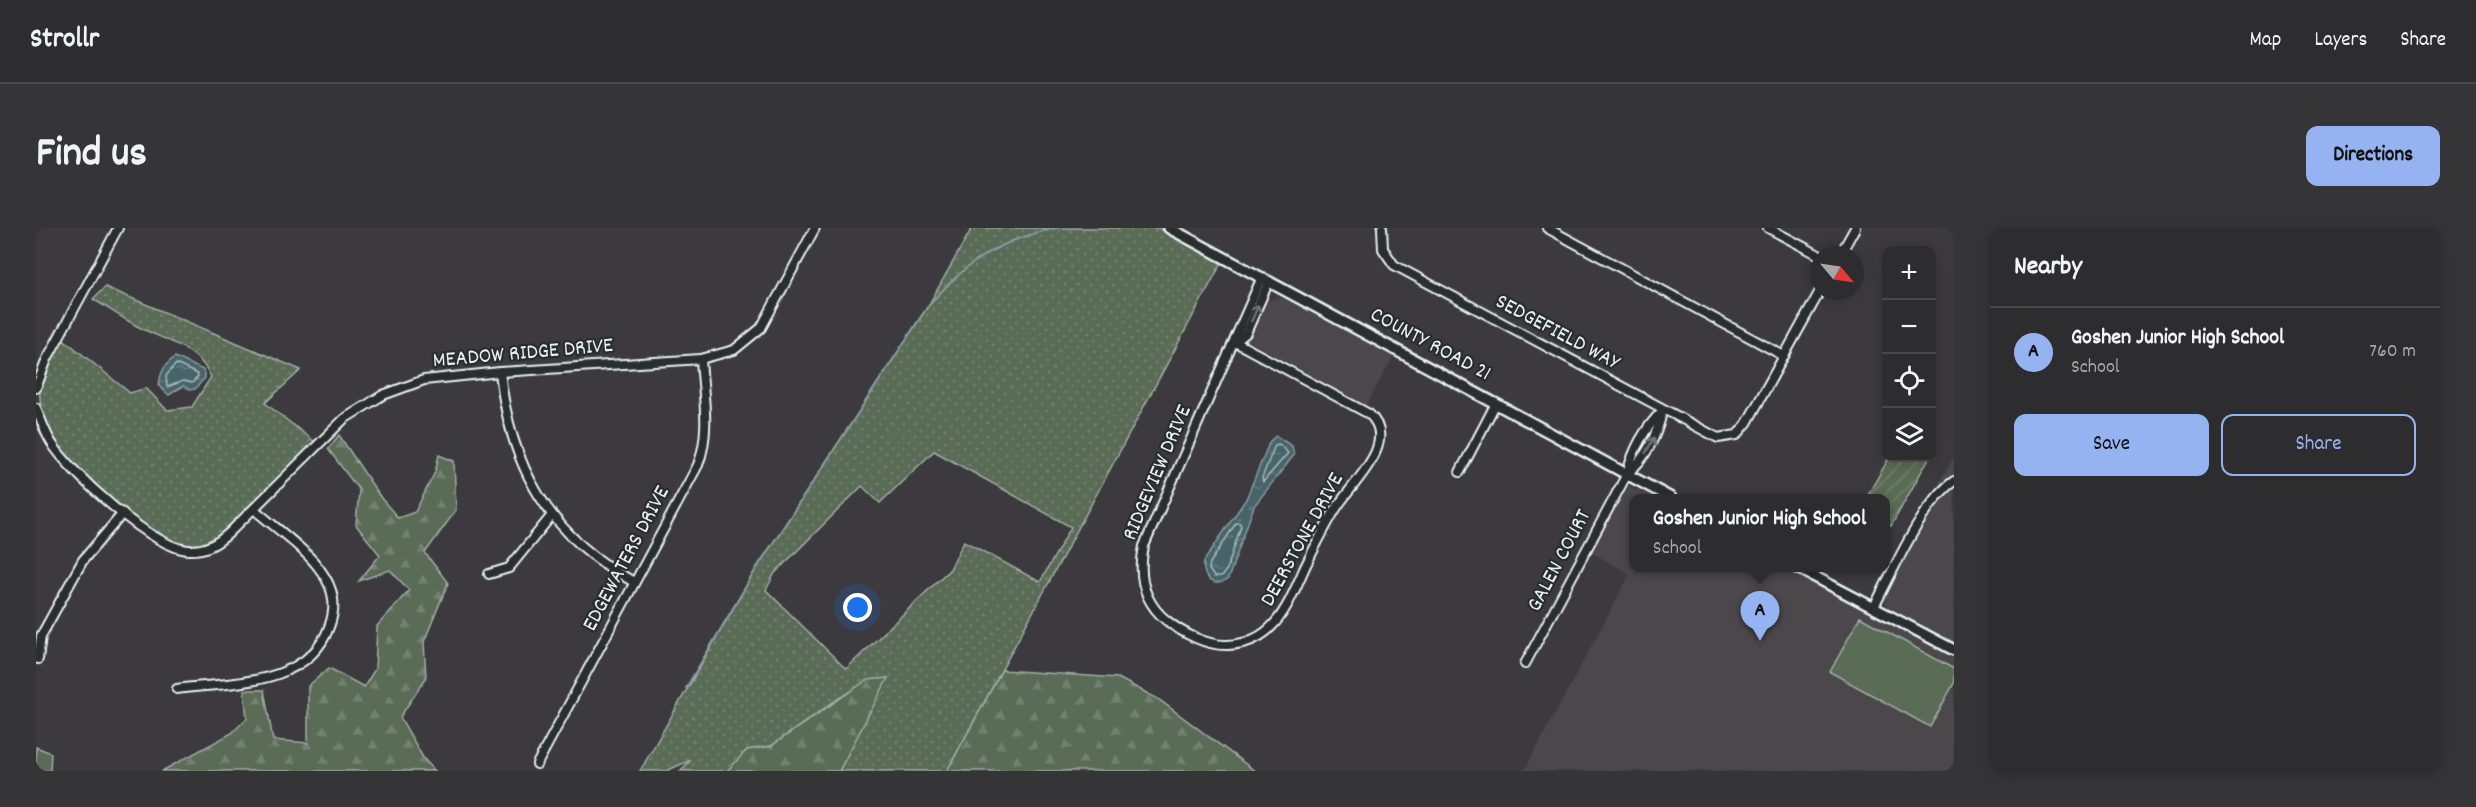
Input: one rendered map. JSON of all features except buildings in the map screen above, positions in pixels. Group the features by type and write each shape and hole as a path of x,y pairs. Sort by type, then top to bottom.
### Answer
{"street":[{"path":"36,388 47,359 118,228"},
{"name":"MEADOW RIDGE DRIVE","path":"36,408 51,443 61,456 123,513 154,538 188,550 201,549 219,542 326,435 364,405 402,387 424,380 500,372 701,359 734,350 761,328 814,228"},
{"name":"COUNTY ROAD 21","path":"1169,228 1664,494"},
{"name":"SEDGEFIELD WAY","path":"1382,228 1381,243 1389,260 1401,269 1711,436 1728,438 1737,435 1747,423 1784,356"},
{"path":"1547,228 1784,356 1815,300"},
{"path":"1768,228 1810,250"},
{"path":"1845,246 1856,228"},
{"name":"RIDGEVIEW DRIVE","path":"1262,637 1237,645 1212,645 1171,624 1154,609 1146,596 1141,569 1144,546 1235,342 1238,330 1266,279"},
{"name":"DEERSTONE DRIVE","path":"1235,342 1362,409 1377,424 1380,439 1375,454 1337,507 1313,550 1285,611 1262,637"},
{"name":"EDGEWATERS DRIVE","path":"537,764 698,465 704,449 706,432 701,359"},
{"path":"500,372 504,410 518,456 528,479 552,515 587,552 609,569 634,582"},
{"path":"1460,472 1496,403"},
{"name":"GALEN COURT","path":"1525,664 1627,474 1646,453 1659,429 1663,410"},
{"path":"1874,607 1925,515 1939,495 1954,481"},
{"path":"177,689 282,674 307,659 327,632 334,602 328,581 320,568 254,509"},
{"path":"38,659 41,636 83,560 123,513"},
{"path":"489,574 509,568 552,515"},
{"path":"1808,572 1954,650"}],"shaded area":[{"path":"1279,297 1305,305 1395,354 1366,406 1248,341 1266,301"},
{"path":"1954,457 1954,643 1888,609 1878,586 1886,572 1890,572 1890,566"},
{"path":"1626,485 1647,494 1629,494 1629,572 1792,572 1898,624 1954,658 1954,771 1524,771 1630,574 1590,552"}],"green space":[{"path":"972,228 1158,228 1222,262 947,771 839,771 887,678 839,698 771,746 747,750 728,771 680,771 691,760 666,771 640,771 756,569 928,306","holes":["934,451 1071,527 1040,582 964,541 950,569 846,669 766,590 775,573 862,486 880,503"]},
{"path":"105,287 301,370 265,403 315,442 223,533 197,545 180,544 166,539 131,516 112,500 64,452 55,440 43,414 41,382 62,338 130,393 146,388 167,410 192,407 211,377 205,367 189,351 137,326 93,299"},
{"path":"339,435 381,498 398,518 415,512 435,472 439,455 454,461 456,510 425,553 448,583 424,642 426,678 400,717 424,759 435,771 162,771 232,733 247,718 244,690 264,690 273,740 308,743 308,686 329,668 364,687 375,669 377,626 409,590 390,570 359,581 380,555 356,525 359,490 328,449"},
{"path":"1887,462 1927,462 1891,526 1890,494 1868,494"},
{"path":"1860,617 1954,669 1954,683 1930,727 1830,672"},
{"path":"1002,670 1118,678 1158,699 1255,771 947,771"},
{"path":"888,678 839,771 727,771 747,750 771,746 867,680"},
{"path":"36,747 51,753 50,771 36,771"}],"water":[{"path":"175,357 203,370 205,378 195,389 190,390 183,386 169,395 159,386 165,366"},
{"path":"1276,436 1292,446 1294,455 1254,506 1228,579 1213,582 1206,577 1204,561 1246,499 1270,441"}],"waterway":[{"path":"686,688 756,569 928,306 956,277 984,255 1016,239 1056,228"}],"place":[{"name":"Goshen Junior High School","path":"1760,641"}]}
